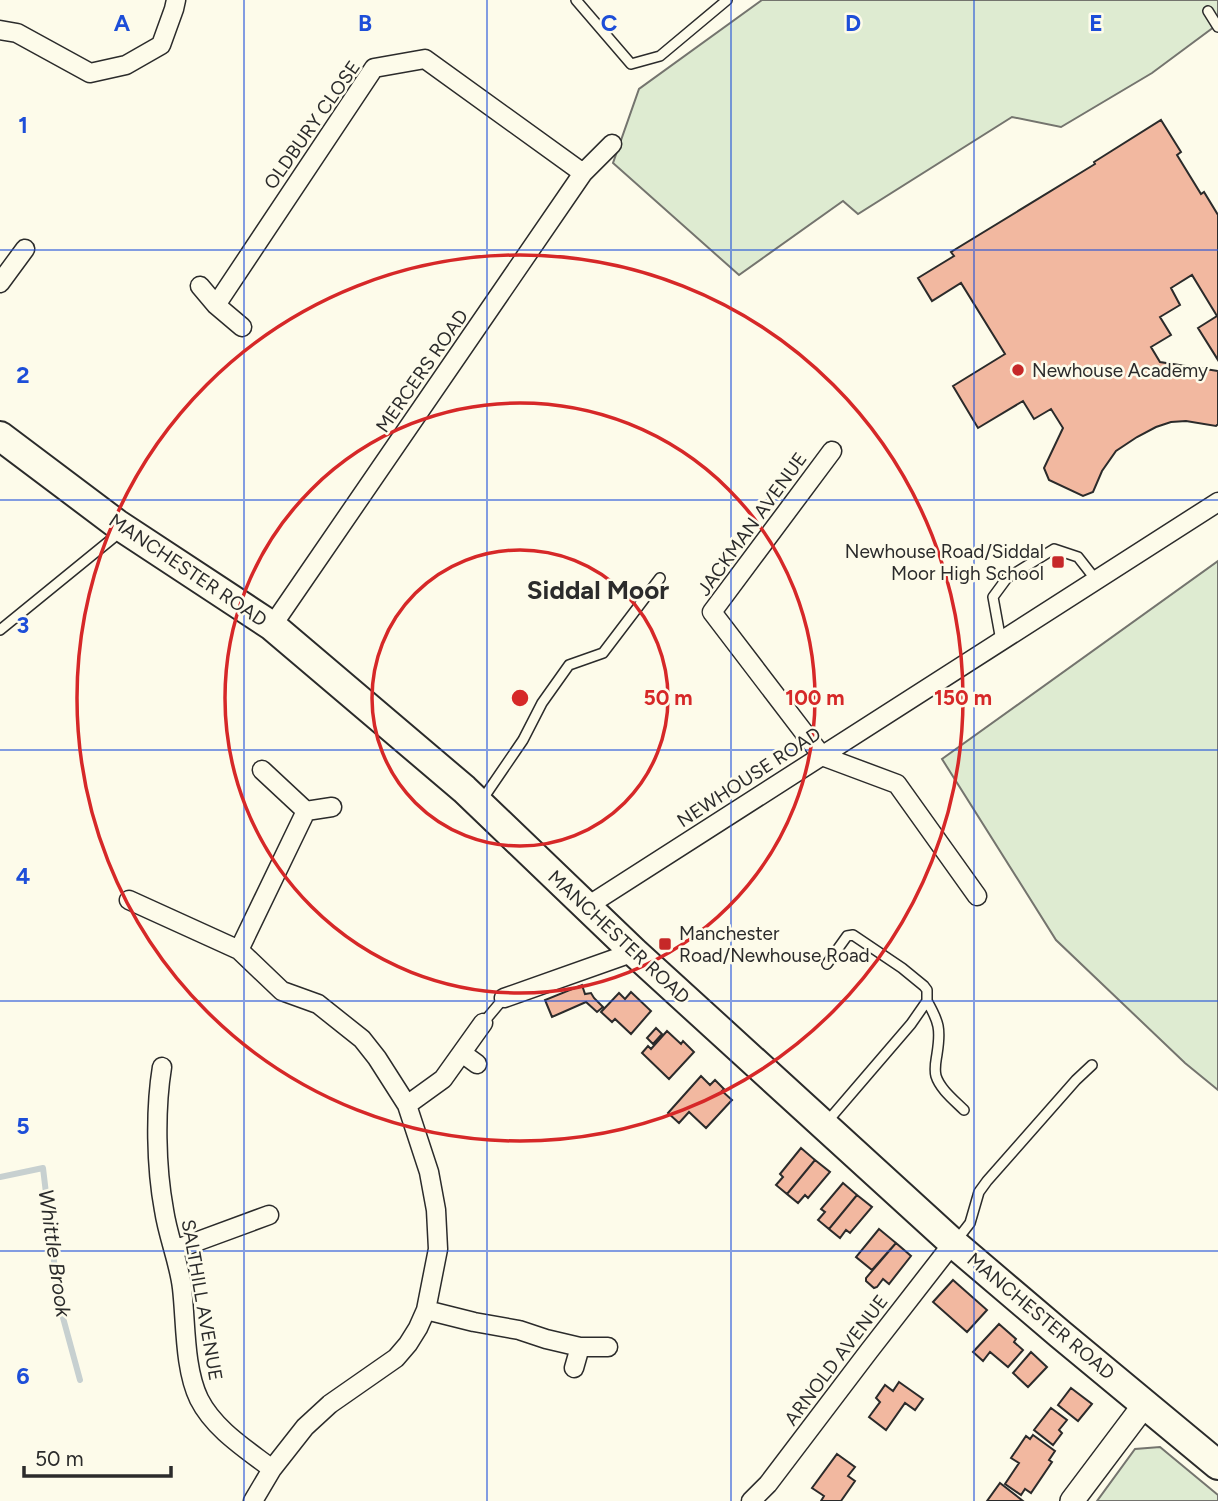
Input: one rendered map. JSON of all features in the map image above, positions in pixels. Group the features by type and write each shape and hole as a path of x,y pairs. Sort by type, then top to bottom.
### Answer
{"main road":[{"name":"MANCHESTER ROAD","path":"0,436 121,527 272,626 464,789 634,952 953,1243 1218,1465"}],"street":[{"path":"0,30 17,33 90,73 126,65 161,45 176,0"},
{"name":"OLDBURY CLOSE","path":"216,305 374,68 425,58 583,173"},
{"name":"MERCERS ROAD","path":"272,626 583,173 612,144"},
{"path":"0,283 25,249"},
{"path":"200,286 216,305 242,327"},
{"name":"JACKMAN AVENUE","path":"822,756 712,612 832,451"},
{"name":"NEWHOUSE ROAD","path":"586,907 1218,502"},
{"path":"822,756 897,784 977,896"},
{"path":"262,769 306,811"},
{"path":"306,811 332,807"},
{"path":"239,950 306,811"},
{"path":"129,900 239,950 282,991 318,1004 362,1039 407,1105 429,1172 436,1210 438,1249 426,1310 408,1344 396,1357 330,1404 305,1427 272,1469 253,1501"},
{"path":"504,998 634,952"},
{"path":"407,1105 443,1079 482,1023"},
{"path":"462,1053 477,1064"},
{"name":"SALTHILL AVENUE","path":"162,1067 158,1092 159,1160 164,1210 182,1286 192,1375 199,1399 214,1419 231,1437 272,1469"},
{"path":"174,1250 269,1215"},
{"name":"ARNOLD AVENUE","path":"751,1501 768,1484 953,1243"},
{"path":"426,1310 519,1330 580,1347 608,1347"},
{"path":"574,1368 580,1347"},
{"path":"1072,1501 1145,1404"}],"lane":[{"path":"576,0 631,64 660,56 727,0"},
{"path":"1208,11 1218,27"},
{"path":"0,630 113,537 121,527"},
{"path":"1001,640 993,597 1007,578 1054,549 1079,557 1096,580"},
{"path":"479,804 523,740 542,703 569,665 603,653 660,578"},
{"path":"827,964 847,936 853,934 924,986 927,990 927,1001 938,1019 940,1037 936,1077 964,1110"},
{"path":"482,1023 504,998"},
{"path":"824,1126 911,1024 927,1001"},
{"path":"953,1243 970,1223 979,1192 987,1181 1092,1065"}],"green space":[{"path":"762,0 1218,0 1218,24 1152,73 1061,127 1012,117 858,214 843,201 739,275 613,163 639,89"},
{"path":"1218,561 1218,1090 1185,1063 1056,940 942,759"},
{"path":"1160,1447 1218,1495 1218,1501 1097,1501 1135,1449"}],"building":[{"path":"1161,120 1181,152 1177,155 1201,194 1204,192 1218,215 1218,360 1198,328 1217,316 1192,275 1171,288 1180,305 1160,317 1171,335 1151,347 1160,362 1218,371 1218,424 1171,422 1137,437 1116,451 1102,471 1093,492 1083,496 1049,480 1044,468 1063,428 1051,409 1034,419 1023,401 978,428 953,386 1005,354 961,283 932,301 918,278 954,256 951,252 1095,164 1094,162"},
{"path":"582,985 585,994 591,993 603,1007 597,1012 586,1002 552,1017 545,1000"},
{"path":"631,992 651,1011 631,1034 615,1019 612,1022 601,1012 619,993 625,999"},
{"path":"656,1028 662,1034 653,1044 647,1038"},
{"path":"667,1031 694,1052 669,1079 642,1053 648,1046 651,1049"},
{"path":"701,1076 710,1085 715,1080 732,1100 706,1128 689,1112 679,1123 668,1113"},
{"path":"801,1148 815,1160 787,1194 776,1185 783,1177 780,1174"},
{"path":"815,1160 830,1172 808,1198 805,1195 798,1203 787,1194"},
{"path":"843,1183 857,1195 829,1229 818,1220 825,1212 821,1209"},
{"path":"857,1195 872,1207 850,1233 846,1230 840,1238 829,1229"},
{"path":"879,1229 896,1243 872,1270 856,1257"},
{"path":"896,1243 911,1256 889,1284 883,1279 874,1288 866,1278"},
{"path":"953,1280 987,1310 967,1332 933,1302"},
{"path":"999,1324 1016,1339 1014,1342 1023,1350 1008,1367 990,1352 983,1361 973,1352"},
{"path":"1031,1352 1047,1367 1028,1387 1013,1373"},
{"path":"899,1382 923,1399 915,1410 905,1403 886,1430 869,1417 880,1402 876,1398 885,1385 893,1391"},
{"path":"1071,1388 1092,1404 1078,1421 1058,1405"},
{"path":"1051,1408 1067,1420 1053,1445 1034,1430"},
{"path":"1033,1435 1055,1451 1049,1460 1052,1462 1031,1493 1025,1489 1021,1495 1005,1484 1019,1463 1011,1458 1026,1436 1030,1439"},
{"path":"837,1454 855,1467 848,1476 855,1481 841,1501 821,1501 824,1496 812,1488"},
{"path":"1000,1483 1023,1501 987,1501"}],"waterway":[{"name":"Whittle Brook","path":"0,1177 43,1168 59,1303 80,1380"}],"place":[{"name":"Newhouse Academy","path":"1018,370"},
{"name":"Newhouse Road/Siddal Moor High School","path":"1058,562"},
{"name":"Manchester Road/Newhouse Road","path":"665,944"}],"district":[{"name":"Siddal Moor","path":"598,590"}]}
